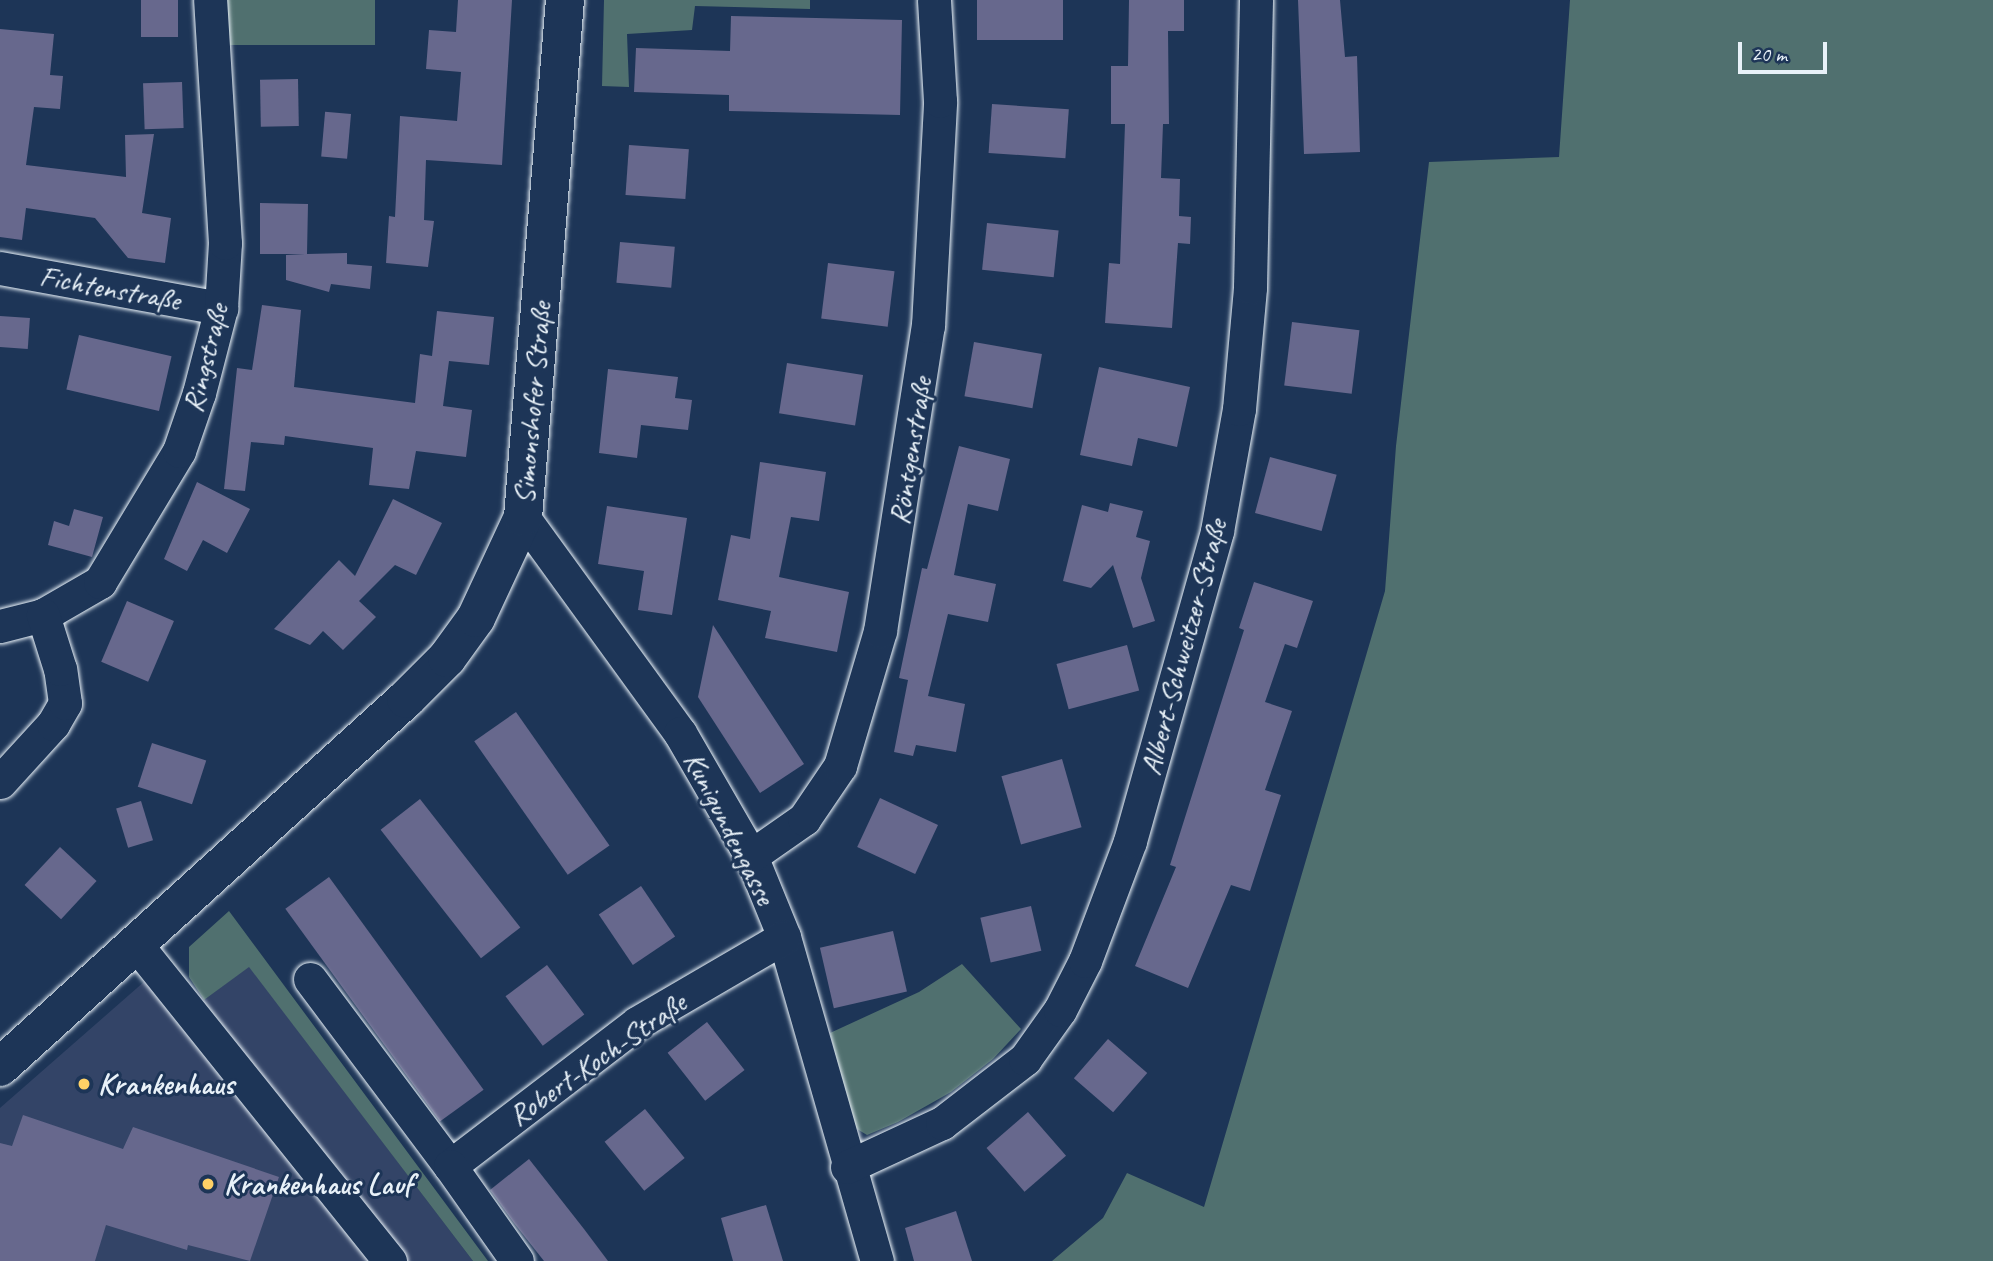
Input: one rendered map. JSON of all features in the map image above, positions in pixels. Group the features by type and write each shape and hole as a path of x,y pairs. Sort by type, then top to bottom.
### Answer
{"street":[{"name":"Ringstraße","path":"0,626 43,615 90,592 124,550 179,451 213,351 221,307 224,218 210,0"},
{"name":"Simonshofer Straße","path":"0,1067 447,658 476,618 523,517 565,0"},
{"name":"Röntgenstraße","path":"751,856 804,819 840,766 880,631 928,326 940,101 934,0"},
{"name":"Albert-Schweitzer-Straße","path":"848,1167 942,1123 1025,1059 1060,1010 1084,961 1130,841 1217,531 1238,409 1250,287 1256,0"},
{"name":"Fichtenstraße","path":"0,268 221,307"},
{"name":"Kunigundengasse","path":"523,517 680,733 751,856 784,937 877,1261"},
{"path":"0,782 53,724 65,702 60,669 43,615"},
{"name":"Robert-Koch-Straße","path":"450,1166 637,1023 784,937"},
{"path":"135,943 390,1261"},
{"path":"310,979 450,1166 517,1261"}],"shaded area":[{"name":"Krankenhaus Lauf","path":"249,966 473,1261 0,1261 0,1108 145,981 180,1018"}],"green space":[{"path":"227,0 375,0 375,45 227,45"},
{"path":"604,0 810,0 810,9 695,6 692,30 627,34 629,87 602,86"},
{"path":"1570,0 1993,0 1993,1261 1052,1261 1103,1218 1127,1173 1204,1207 1385,591 1396,446 1429,162 1559,157"},
{"path":"229,911 488,1261 473,1261 249,967 204,1000 189,977 189,947"},
{"path":"962,964 1021,1029 993,1059 951,1092 898,1122 867,1135 852,1126 830,1033 919,992"}],"building":[{"path":"141,0 178,0 178,37 141,37"},
{"path":"458,0 512,0 502,165 426,160 424,220 434,221 428,267 386,263 389,216 395,217 400,116 457,121 461,72 426,69 429,30 456,32"},
{"path":"977,0 1063,0 1063,40 977,40"},
{"path":"1129,0 1184,0 1184,31 1168,31 1169,124 1163,124 1161,178 1180,179 1179,216 1191,217 1190,244 1178,243 1172,328 1105,323 1109,263 1120,264 1125,124 1111,124 1111,66 1128,66"},
{"path":"1298,0 1340,0 1345,57 1357,56 1360,152 1304,154"},
{"path":"731,16 902,20 900,115 729,111 729,95 634,92 636,48 730,51"},
{"path":"0,29 54,34 50,75 63,76 60,109 34,107 26,165 126,177 125,135 154,134 142,213 171,218 165,263 128,258 95,218 26,208 22,240 0,237"},
{"path":"298,79 299,126 261,127 260,80"},
{"path":"182,82 184,128 145,129 143,83"},
{"path":"992,104 1069,109 1065,158 989,153"},
{"path":"325,112 351,114 347,159 321,157"},
{"path":"629,145 689,149 685,199 626,195"},
{"path":"260,203 308,204 307,254 347,253 347,264 372,266 370,289 331,284 329,292 286,280 286,255 305,254 260,254"},
{"path":"987,223 1059,231 1054,277 982,270"},
{"path":"620,242 675,247 671,288 616,283"},
{"path":"828,263 895,271 888,327 821,319"},
{"path":"262,305 301,310 294,387 415,403 420,354 432,356 437,311 494,317 489,365 449,361 443,406 472,410 466,457 416,451 409,489 369,485 373,448 285,436 284,445 251,442 245,491 224,489 237,368 252,370"},
{"path":"0,316 30,318 28,349 0,347"},
{"path":"1292,322 1359,330 1352,394 1284,386"},
{"path":"79,335 172,356 159,411 66,390"},
{"path":"974,342 1042,354 1032,408 964,396"},
{"path":"787,363 863,375 855,425 779,413"},
{"path":"1099,367 1190,387 1177,447 1138,438 1132,466 1080,455"},
{"path":"608,369 678,377 675,398 692,400 688,430 641,425 637,458 599,453"},
{"path":"959,446 1010,459 998,511 968,504 954,575 996,584 988,622 948,614 928,696 965,704 956,752 916,745 913,756 894,752 908,680 899,678 922,568 927,569"},
{"path":"1270,457 1337,475 1322,531 1255,513"},
{"path":"760,462 826,472 819,521 791,517 779,577 849,592 837,652 765,638 771,611 718,600 731,535 750,539"},
{"path":"197,482 250,509 227,553 203,540 187,571 164,559"},
{"path":"393,499 442,523 416,575 395,565 359,601 376,617 343,650 323,631 310,645 274,629 339,560 355,576"},
{"path":"1110,503 1143,511 1136,537 1150,541 1141,578 1155,621 1133,628 1113,565 1091,588 1063,581 1082,505 1108,512"},
{"path":"607,506 687,518 672,615 638,610 644,571 598,564"},
{"path":"74,509 103,517 92,557 48,545 54,521 69,526"},
{"path":"1254,582 1313,601 1297,648 1285,644 1265,702 1292,711 1265,790 1281,795 1250,891 1231,885 1188,988 1135,966 1176,867 1170,865 1244,630 1239,628"},
{"path":"127,601 174,621 148,682 101,662"},
{"path":"713,625 804,764 760,793 698,697"},
{"path":"1127,645 1139,690 1069,709 1056,664"},
{"path":"516,712 609,846 568,875 474,741"},
{"path":"152,743 206,761 192,804 138,787"},
{"path":"1062,759 1082,827 1021,845 1001,776"},
{"path":"880,798 938,825 915,874 857,847"},
{"path":"420,799 520,927 481,958 381,830"},
{"path":"141,801 153,840 128,848 116,809"},
{"path":"60,847 97,881 61,919 25,885"},
{"path":"329,877 484,1090 440,1122 285,909"},
{"path":"641,886 675,937 633,965 599,915"},
{"path":"1031,906 1041,951 991,963 980,918"},
{"path":"893,931 907,991 834,1008 820,948"},
{"path":"547,965 584,1015 543,1046 505,996"},
{"path":"707,1022 745,1070 705,1101 668,1053"},
{"path":"1108,1039 1147,1073 1113,1112 1074,1078"},
{"path":"645,1109 685,1158 644,1191 605,1142"},
{"path":"1028,1112 1066,1156 1025,1192 986,1148"},
{"name":"Krankenhaus Lauf","path":"23,1115 123,1149 133,1127 279,1177 250,1261 188,1245 187,1250 106,1225 95,1261 0,1261 0,1143 12,1146"},
{"path":"529,1159 608,1261 544,1261 514,1223 490,1190"},
{"path":"766,1205 783,1261 733,1261 721,1218"},
{"path":"956,1211 972,1261 914,1261 905,1228"}],"place":[{"name":"Krankenhaus","path":"84,1084"},
{"name":"Krankenhaus Lauf","path":"208,1184"}]}
